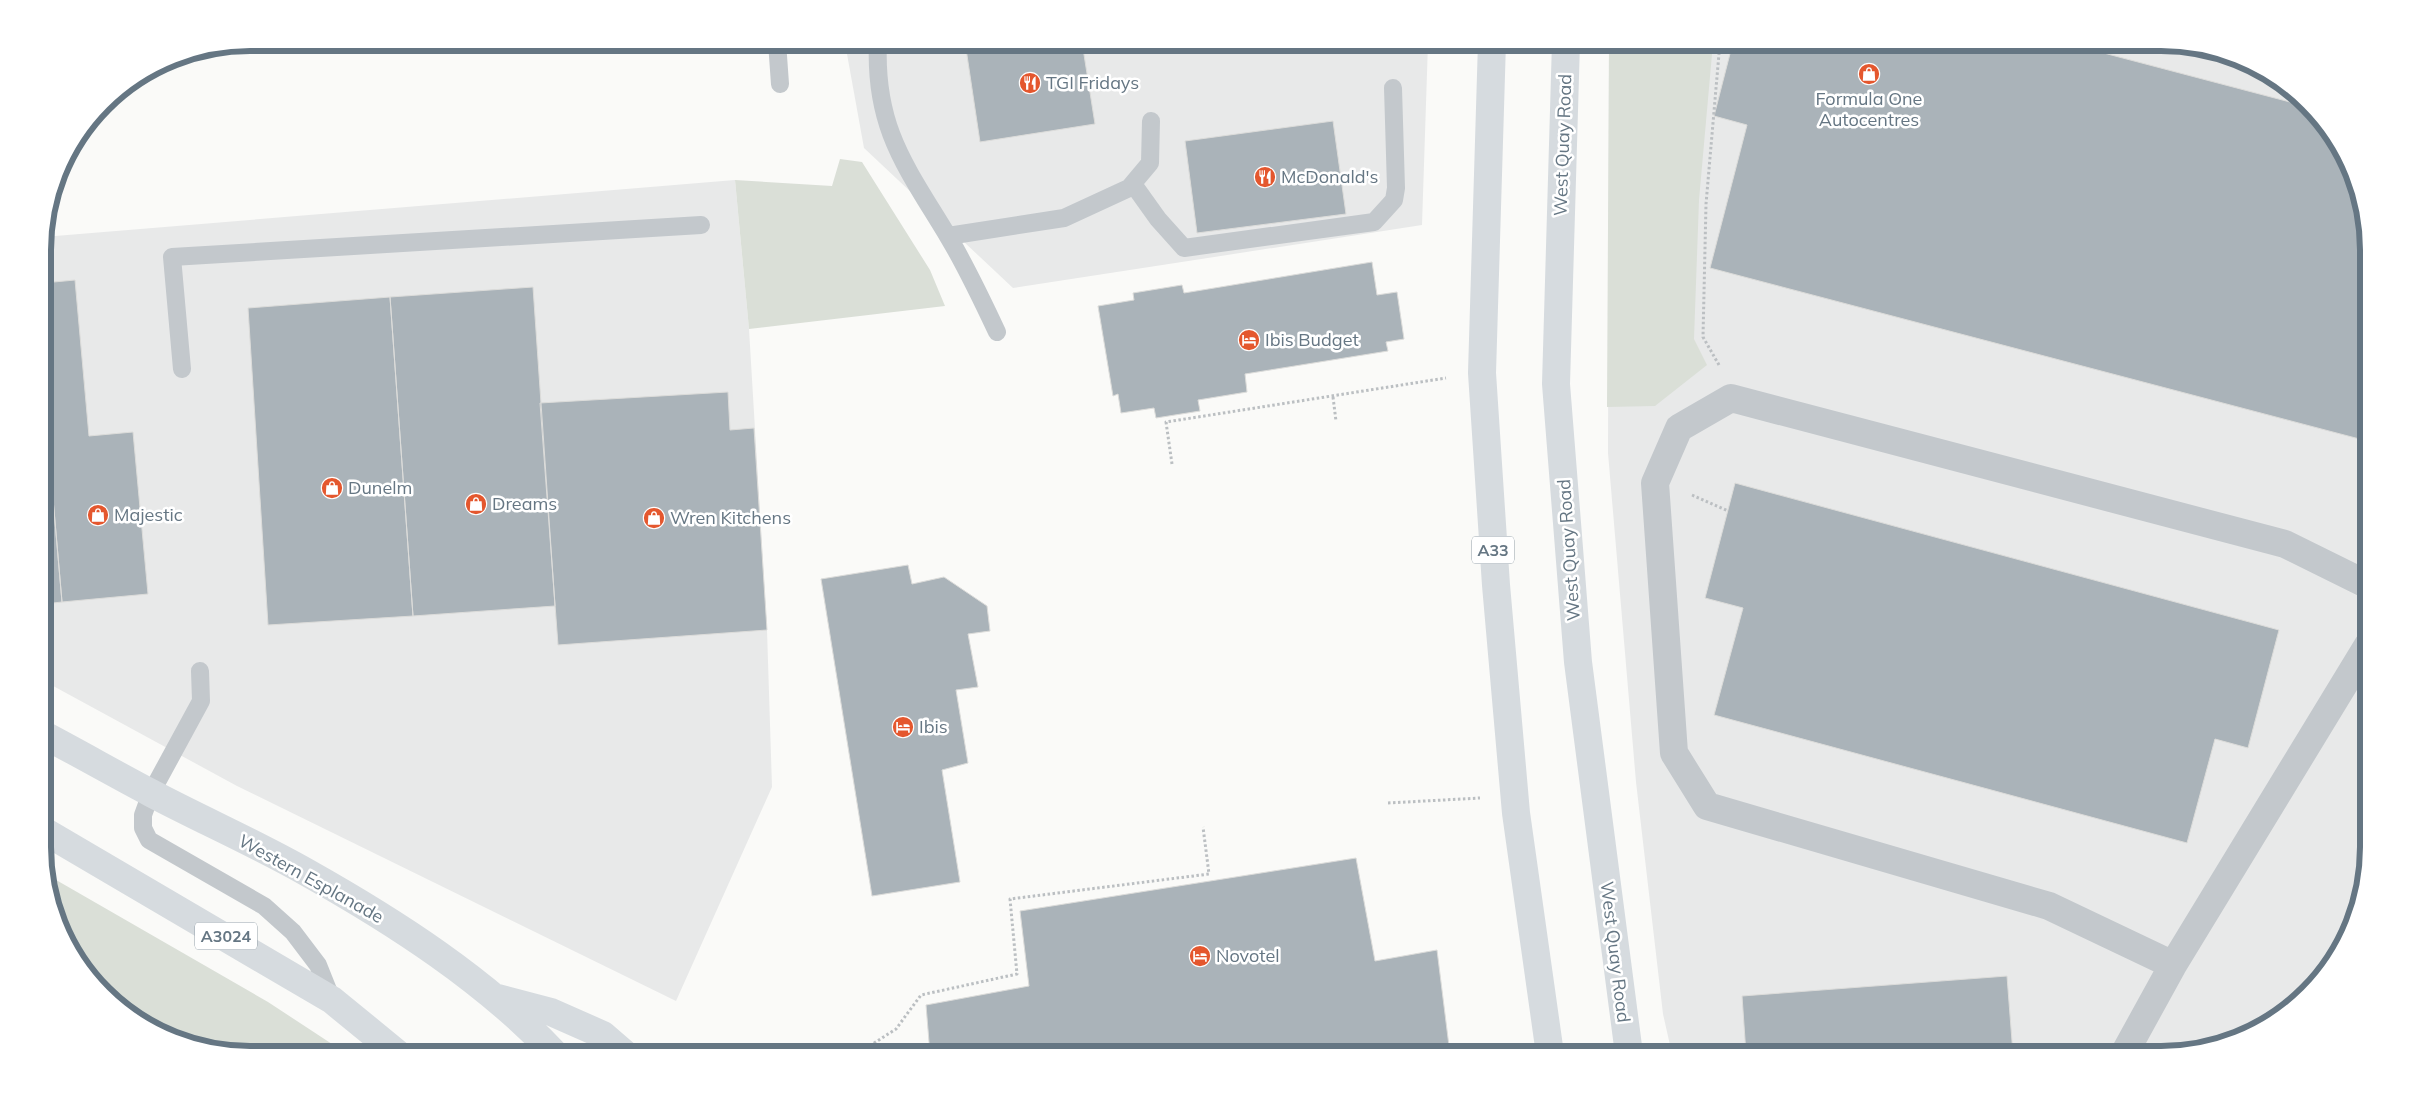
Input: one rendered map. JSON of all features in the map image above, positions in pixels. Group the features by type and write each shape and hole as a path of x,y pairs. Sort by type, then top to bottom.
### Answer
{"main road":[{"name":"A33","path":"1492,51 1482,373 1496,585 1516,813 1549,1046"},
{"name":"West Quay Road","path":"1566,51 1556,384 1578,662 1628,1046"},
{"name":"Western Esplanade","path":"51,739 151,793 305,871 412,937 492,996 547,1046"},
{"name":"A3024","path":"51,835 332,1000 388,1046"},
{"path":"492,996 551,1012 603,1035 616,1046"},
{"path":"492,996 524,1046"}],"street":[{"path":"2173,965 2049,906 1707,806 1674,753 1655,483 1679,428 1731,398 2285,544 2360,581"},
{"path":"2128,1046 2173,965 2360,658"}],"lane":[{"path":"778,51 780,84"},
{"path":"878,51 877,68 888,129 920,193 972,277 997,332"},
{"path":"1133,184 1158,219 1184,248 1374,222 1394,200 1396,188 1394,88"},
{"path":"948,236 1064,218 1129,188 1150,163 1150,121"},
{"path":"182,369 172,257 701,225"},
{"path":"200,671 201,701 151,793 143,816 143,828 148,840 264,906 293,932 318,965 332,1000"}],"path":[{"path":"1719,51 1706,204 1703,337 1719,365 1731,398"},
{"path":"1172,464 1166,422 1451,377"},
{"path":"1333,397 1336,421"},
{"path":"1388,803 1488,798"},
{"path":"869,1046 896,1029 921,995 1017,974 1010,899 1209,874 1203,827"}],"shaded area":[{"path":"846,51 1428,51 1422,225 1013,288 864,148"},
{"path":"1609,51 2161,51 2200,55 2237,66 2282,92 2319,129 2345,174 2356,211 2360,250 2360,847 2356,886 2345,923 2319,968 2282,1005 2260,1019 2237,1031 2187,1044 2161,1046 1670,1046 1663,1014 1636,782 1608,453"},
{"path":"1609,51 1712,51 1699,200 1694,339 1707,365 1655,406 1607,407"},
{"path":"840,159 862,162 930,270 945,306 749,329 735,180 832,186"},
{"path":"735,180 749,329 767,630 772,787 676,1001 237,786 51,685 52,236"},
{"path":"54,879 268,1002 334,1046 250,1046 224,1044 174,1031 151,1019 129,1005 92,968 66,923"}],"building":[{"name":"TGI Fridays","path":"966,51 1083,51 1095,124 980,142"},
{"path":"1731,51 2096,51 2294,103 2319,129 2333,151 2345,174 2356,211 2360,250 2360,439 1710,268 1747,125 1714,116"},
{"name":"McDonald's","path":"1333,121 1346,214 1197,233 1185,141"},
{"name":"Ibis Budget","path":"1372,262 1377,295 1397,292 1404,339 1386,342 1388,351 1245,374 1247,392 1198,400 1200,411 1156,418 1154,408 1121,413 1118,394 1113,396 1098,306 1134,300 1133,293 1182,285 1184,293"},
{"name":"Majestic","path":"75,280 89,436 133,432 148,594 62,602 51,476 51,282"},
{"name":"Dreams","path":"533,287 555,606 413,616 390,297"},
{"name":"Dunelm","path":"390,297 413,616 268,625 248,308"},
{"name":"Wren Kitchens","path":"728,392 730,430 754,428 767,630 558,645 540,403"},
{"path":"51,476 62,602 51,603"},
{"path":"1735,483 2279,630 2248,748 2215,739 2187,843 1714,715 1743,608 1705,598"},
{"name":"Ibis","path":"908,565 912,584 944,577 987,606 990,631 968,634 978,687 956,690 968,763 942,770 960,882 872,896 821,579"},
{"name":"Novotel","path":"1356,858 1375,961 1437,950 1449,1046 929,1046 926,1005 1029,986 1020,911"},
{"path":"2007,976 2012,1046 1745,1046 1742,996"}],"place":[{"name":"Formula One Autocentres","path":"1869,74"},
{"name":"TGI Fridays","path":"1030,83"},
{"name":"McDonald's","path":"1265,177"},
{"name":"Ibis Budget","path":"1249,340"},
{"name":"Dunelm","path":"332,488"},
{"name":"Dreams","path":"476,504"},
{"name":"Majestic","path":"98,515"},
{"name":"Wren Kitchens","path":"654,518"},
{"name":"Ibis","path":"903,727"},
{"name":"Novotel","path":"1200,956"}]}
